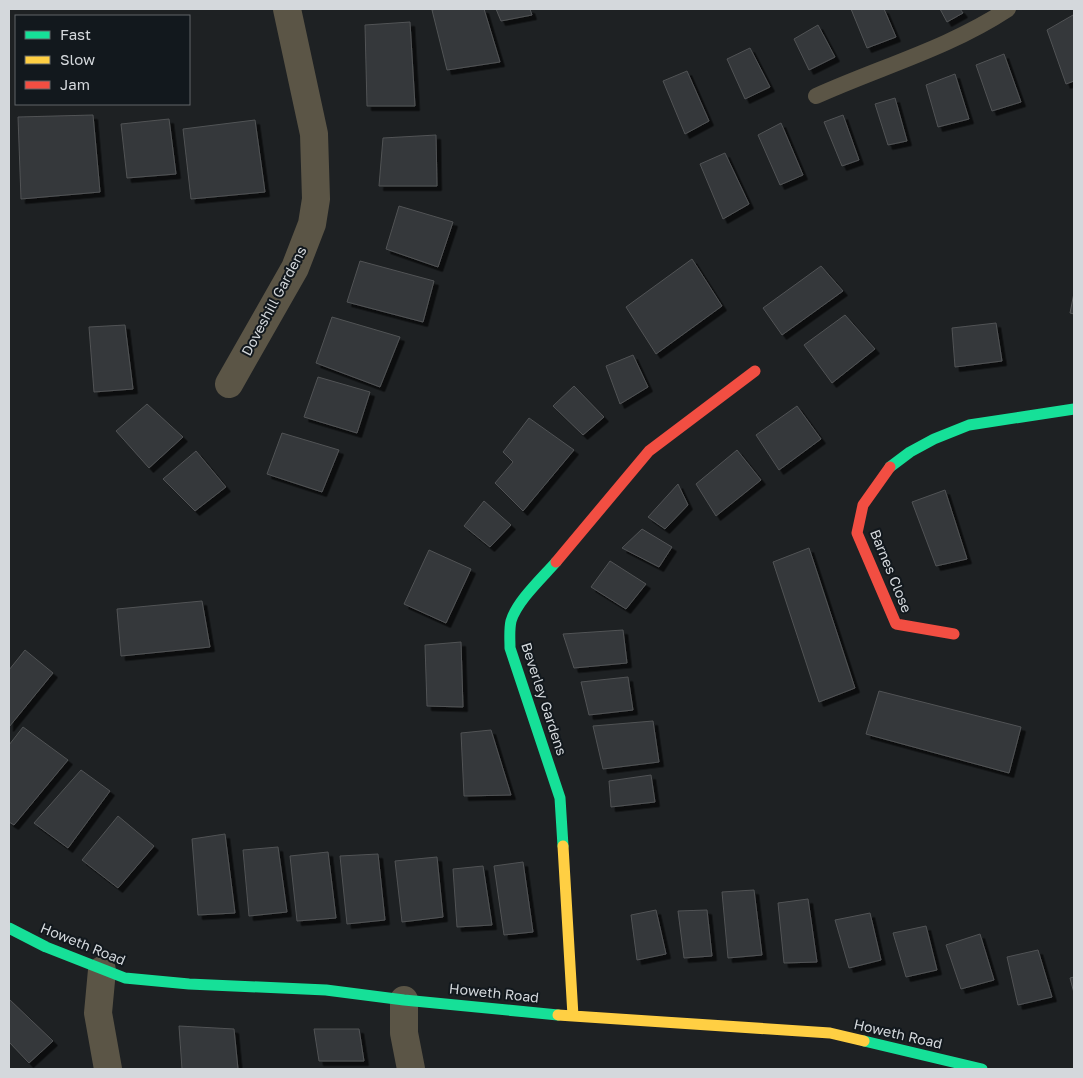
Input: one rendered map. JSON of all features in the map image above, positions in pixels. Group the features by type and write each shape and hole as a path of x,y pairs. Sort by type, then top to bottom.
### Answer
{"street":[{"name":"Doveshill Gardens","path":"230,384 294,268 312,224 316,199 314,134 287,9"},
{"name":"Beverley Gardens","path":"573,1016 560,798 510,648 508,626 518,606 649,451 755,371"},
{"name":"Barnes Close","path":"954,634 896,624 857,533 863,505 890,468 910,452 934,439 969,425 1074,409"},
{"name":"Howeth Road","path":"9,928 46,947 125,978 180,983 326,990 404,1000 573,1016 830,1033 982,1069"},
{"path":"102,970 98,1012 108,1069"},
{"path":"404,1000 404,1033 411,1069"}],"lane":[{"path":"816,96 853,79 911,58 983,25 1008,9"}],"building":[{"path":"484,9 500,62 447,70 432,10"},
{"path":"496,9 530,9 532,15 501,21"},
{"path":"851,9 884,9 896,37 867,48"},
{"path":"940,9 960,9 963,13 947,22"},
{"path":"1073,15 1074,81 1066,84 1047,30"},
{"path":"410,22 415,106 367,106 365,25"},
{"path":"818,25 835,57 809,70 794,39"},
{"path":"750,48 770,87 745,99 727,59"},
{"path":"1004,54 1021,102 992,111 976,65"},
{"path":"687,71 709,121 685,134 663,81"},
{"path":"955,74 969,119 938,127 926,85"},
{"path":"895,98 907,141 888,145 875,104"},
{"path":"93,115 100,192 21,199 18,117"},
{"path":"843,115 859,160 842,166 824,122"},
{"path":"169,119 176,174 127,178 121,124"},
{"path":"255,120 265,192 191,199 183,129"},
{"path":"781,123 803,175 780,185 758,135"},
{"path":"436,135 437,186 379,186 383,138"},
{"path":"725,153 749,204 723,219 700,164"},
{"path":"399,206 453,222 438,267 386,249"},
{"path":"692,259 722,306 656,354 626,307"},
{"path":"360,261 434,281 423,322 347,302"},
{"path":"821,266 843,291 782,335 763,308"},
{"path":"1074,293 1074,314 1070,313"},
{"path":"845,315 875,349 832,383 804,345"},
{"path":"332,317 400,337 380,387 316,363"},
{"path":"996,323 1002,361 955,367 952,328"},
{"path":"125,325 133,389 94,392 89,327"},
{"path":"633,355 648,387 620,404 606,366"},
{"path":"318,377 370,392 357,433 304,417"},
{"path":"574,386 604,417 583,435 553,406"},
{"path":"147,404 183,437 149,468 116,431"},
{"path":"797,406 821,439 779,470 756,435"},
{"path":"529,418 574,450 523,511 495,483 513,462 503,452"},
{"path":"282,433 339,450 322,492 267,474"},
{"path":"737,450 761,480 716,516 696,484"},
{"path":"196,451 226,487 195,511 163,479"},
{"path":"678,484 688,505 665,529 648,517"},
{"path":"945,490 967,559 936,566 912,502"},
{"path":"484,501 511,525 490,547 464,526"},
{"path":"642,529 672,547 659,567 622,548"},
{"path":"809,548 855,688 819,702 773,562"},
{"path":"429,550 471,569 446,623 404,604"},
{"path":"610,561 646,584 626,609 591,587"},
{"path":"202,601 210,647 121,656 117,609"},
{"path":"623,630 627,663 574,668 563,634"},
{"path":"461,642 463,707 427,706 425,645"},
{"path":"25,650 53,673 9,727 9,670"},
{"path":"628,677 633,710 589,715 581,682"},
{"path":"879,691 1021,727 1009,773 866,734"},
{"path":"653,721 659,762 603,769 593,726"},
{"path":"23,727 68,760 14,825 9,822 9,745"},
{"path":"491,730 511,795 464,796 461,733"},
{"path":"81,770 110,791 68,848 34,823"},
{"path":"651,775 655,802 611,807 609,781"},
{"path":"118,816 154,846 118,888 82,860"},
{"path":"225,834 235,913 198,915 192,839"},
{"path":"278,847 287,912 249,916 243,850"},
{"path":"328,852 336,918 297,921 290,856"},
{"path":"378,854 385,920 347,924 340,856"},
{"path":"437,857 443,917 402,922 395,861"},
{"path":"523,862 533,932 504,935 494,866"},
{"path":"483,866 492,925 457,927 453,869"},
{"path":"754,890 762,955 728,958 722,892"},
{"path":"808,899 817,962 784,963 778,903"},
{"path":"656,910 666,954 637,960 631,915"},
{"path":"707,910 712,956 684,958 678,911"},
{"path":"870,913 881,960 849,968 835,920"},
{"path":"926,926 937,970 906,977 893,933"},
{"path":"980,934 994,980 961,989 946,945"},
{"path":"1038,950 1052,997 1018,1005 1007,957"},
{"path":"1074,977 1074,993 1070,978"},
{"path":"9,999 53,1041 29,1063 9,1042"},
{"path":"179,1026 234,1029 238,1069 182,1069"},
{"path":"314,1029 359,1029 364,1061 319,1061"}],"traffic: fast":[{"path":"890,467 910,452 934,439 969,425 1074,409"},
{"path":"556,562 514,613 510,624 510,648 560,798 563,846"},
{"path":"9,928 46,947 125,978 189,984 326,990 404,1000 558,1015"},
{"path":"864,1041 982,1069"}],"traffic: slow":[{"path":"563,846 573,1016"},
{"path":"558,1015 830,1033 864,1041"}],"traffic: jam":[{"path":"556,562 649,451 755,371"},
{"path":"890,467 863,505 857,533 896,624 954,634"}]}
